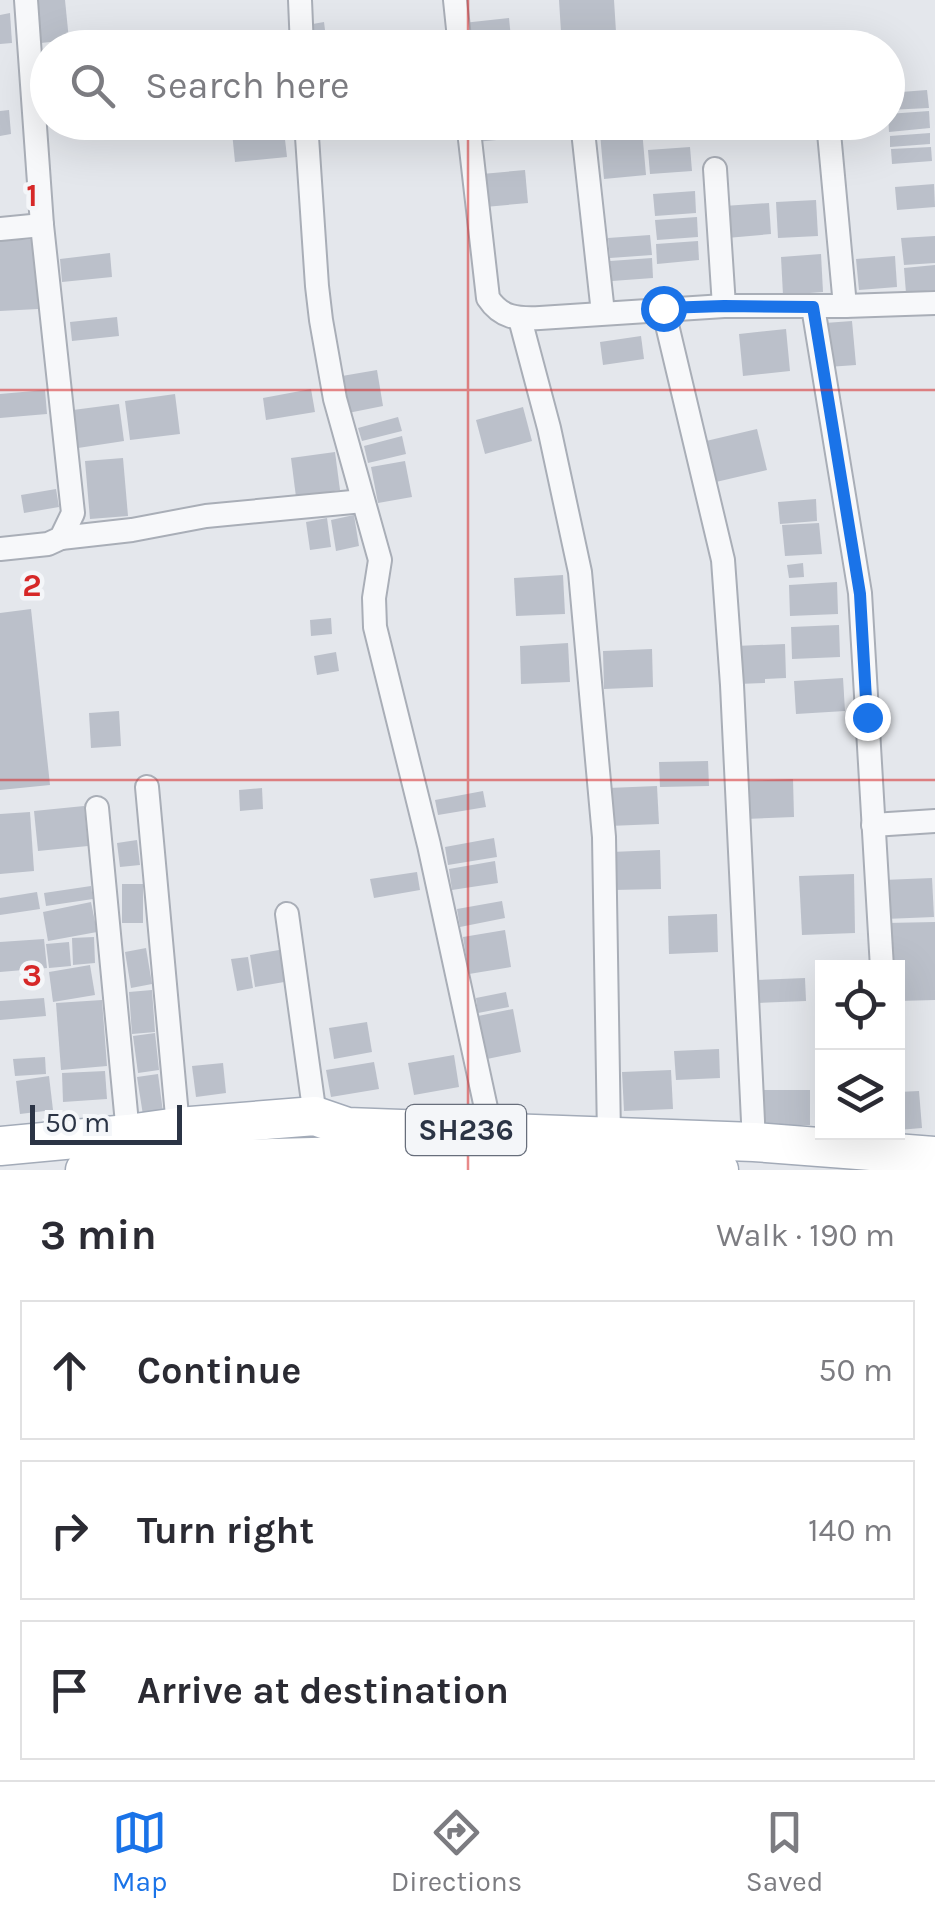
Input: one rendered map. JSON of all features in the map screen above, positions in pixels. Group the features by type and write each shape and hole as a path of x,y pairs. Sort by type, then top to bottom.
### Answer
{"main road":[{"name":"SH236","path":"0,1146 178,1127 358,1146 598,1157 698,1169"},
{"name":"SH236","path":"598,1157 754,1142 890,1142 935,1156"},
{"name":"SH236","path":"85,1170 358,1146"}],"street":[{"path":"26,0 30,56"},
{"path":"300,0 301,30"},
{"path":"455,0 458,30"},
{"path":"36,140 73,513 62,538"},
{"path":"307,140 321,320 335,399 380,560 374,598 376,626 501,1155"},
{"path":"470,140 488,298 506,316 724,306 935,304"},
{"path":"584,140 603,313"},
{"path":"830,140 845,306"},
{"path":"715,169 724,306"},
{"path":"0,228 42,225"},
{"path":"813,307 860,594 881,960"},
{"path":"663,308 724,560 754,1142"},
{"path":"520,318 580,572 604,837 598,1157"},
{"path":"0,549 206,516 363,501"},
{"path":"147,787 178,1127"},
{"path":"96,808 128,1134"},
{"path":"873,825 935,821"},
{"path":"287,914 358,1146"}],"building":[{"path":"37,0 65,0 68,30 40,30"},
{"path":"559,0 614,0 616,30 561,30"},
{"path":"10,13 12,43 0,44 0,15"},
{"path":"509,18 510,30 464,30 463,23"},
{"path":"324,22 325,30 308,30 307,25"},
{"path":"927,90 929,108 905,109 905,92"},
{"path":"9,110 11,134 0,136 0,111"},
{"path":"929,111 930,128 905,130 905,113"},
{"path":"930,133 930,144 890,147 890,140 905,140 905,135"},
{"path":"233,140 285,140 287,157 235,162"},
{"path":"601,140 643,140 646,175 604,179"},
{"path":"690,147 692,171 650,174 648,150"},
{"path":"931,147 932,161 892,164 891,149"},
{"path":"525,170 528,203 485,207 482,174"},
{"path":"934,184 935,207 897,210 895,187"},
{"path":"695,191 696,213 655,216 653,194"},
{"path":"816,200 818,236 778,238 776,202"},
{"path":"769,203 771,234 727,238 724,206"},
{"path":"697,217 698,237 657,240 655,220"},
{"path":"650,235 652,255 610,258 608,238"},
{"path":"935,236 935,263 904,265 901,238"},
{"path":"34,239 38,309 0,311 0,241"},
{"path":"698,241 699,260 657,264 656,244"},
{"path":"110,253 112,277 62,282 60,259"},
{"path":"821,254 823,292 783,295 781,257"},
{"path":"895,256 897,287 859,290 856,259"},
{"path":"652,258 653,278 612,281 610,261"},
{"path":"935,265 935,290 906,293 904,268"},
{"path":"117,317 119,336 72,341 70,322"},
{"path":"852,321 856,365 828,367 825,323"},
{"path":"786,329 790,371 743,376 739,334"},
{"path":"641,336 644,359 603,365 600,342"},
{"path":"377,370 383,406 348,413 342,376"},
{"path":"311,389 315,412 266,420 263,398"},
{"path":"45,390 47,414 0,418 0,394"},
{"path":"175,394 180,434 130,440 125,401"},
{"path":"119,404 124,441 78,448 73,410"},
{"path":"523,407 532,441 485,454 476,420"},
{"path":"398,417 402,431 362,441 358,428"},
{"path":"757,429 767,470 716,482 706,441"},
{"path":"402,436 406,454 368,463 364,446"},
{"path":"335,452 340,490 296,497 291,458"},
{"path":"123,458 128,516 90,519 85,461"},
{"path":"405,461 412,497 378,503 371,467"},
{"path":"56,489 59,507 24,513 21,495"},
{"path":"816,499 817,521 780,524 778,502"},
{"path":"354,515 359,546 336,551 331,520"},
{"path":"327,518 331,547 310,550 306,522"},
{"path":"819,523 822,554 785,556 782,525"},
{"path":"803,563 804,577 789,578 787,565"},
{"path":"563,575 565,614 516,616 514,578"},
{"path":"837,582 838,614 790,616 789,585"},
{"path":"31,609 50,785 0,790 0,613"},
{"path":"331,618 332,634 311,636 310,620"},
{"path":"839,625 840,657 792,659 791,627"},
{"path":"568,643 570,682 521,684 520,646"},
{"path":"785,644 786,678 738,684 736,646"},
{"path":"652,649 653,687 604,689 603,651"},
{"path":"336,652 339,671 317,675 314,656"},
{"path":"843,678 845,711 796,714 794,681"},
{"path":"119,711 121,746 91,748 89,713"},
{"path":"708,761 709,786 660,787 659,762"},
{"path":"793,779 794,817 745,819 743,781"},
{"path":"657,786 659,824 609,826 608,788"},
{"path":"262,788 263,809 240,811 239,790"},
{"path":"483,791 486,807 438,815 435,800"},
{"path":"84,806 88,846 38,851 34,811"},
{"path":"30,812 34,871 0,874 0,814"},
{"path":"494,838 497,857 448,865 445,847"},
{"path":"137,840 140,865 120,867 117,843"},
{"path":"660,850 661,889 613,890 611,852"},
{"path":"495,861 498,883 452,890 449,869"},
{"path":"417,872 420,890 374,898 370,879"},
{"path":"854,874 855,933 802,935 799,876"},
{"path":"932,878 934,917 885,919 883,880"},
{"path":"122,884 143,884 143,923 122,923"},
{"path":"91,886 93,899 46,906 44,893"},
{"path":"37,892 40,909 0,915 0,898"},
{"path":"502,901 505,918 460,927 457,909"},
{"path":"91,902 97,932 48,941 43,912"},
{"path":"717,914 718,952 669,954 668,916"},
{"path":"935,922 935,1000 905,1001 905,960 887,960 886,923"},
{"path":"505,930 511,967 469,974 463,937"},
{"path":"94,937 95,963 73,965 72,938"},
{"path":"44,939 47,968 0,972 0,942"},
{"path":"69,942 71,966 49,968 46,944"},
{"path":"146,948 152,984 131,988 125,952"},
{"path":"285,949 290,981 255,987 250,955"},
{"path":"248,957 253,988 237,991 231,959"},
{"path":"90,965 95,995 53,1002 49,972"},
{"path":"805,978 806,1001 756,1003 755,980"},
{"path":"152,990 155,1032 132,1034 129,992"},
{"path":"506,992 509,1007 478,1013 476,998"},
{"path":"44,998 46,1016 0,1020 0,1001"},
{"path":"102,1000 107,1066 61,1070 56,1003"},
{"path":"513,1009 521,1052 487,1059 478,1016"},
{"path":"367,1022 372,1052 334,1059 329,1028"},
{"path":"155,1033 159,1070 138,1073 133,1036"},
{"path":"719,1049 720,1078 676,1080 674,1051"},
{"path":"454,1055 459,1087 414,1095 408,1063"},
{"path":"45,1057 46,1074 15,1076 13,1059"},
{"path":"374,1062 379,1089 331,1097 326,1070"},
{"path":"223,1063 226,1093 196,1097 192,1066"},
{"path":"671,1070 673,1109 624,1111 622,1072"},
{"path":"105,1071 107,1099 63,1102 62,1073"},
{"path":"158,1074 163,1112 143,1115 137,1077"},
{"path":"49,1076 53,1110 20,1114 16,1081"},
{"path":"757,1090 810,1090 810,1125 757,1125"},
{"path":"919,1091 922,1128 905,1129 905,1092"}],"route":[{"path":"663,308 813,307 860,594 867,717"}]}
